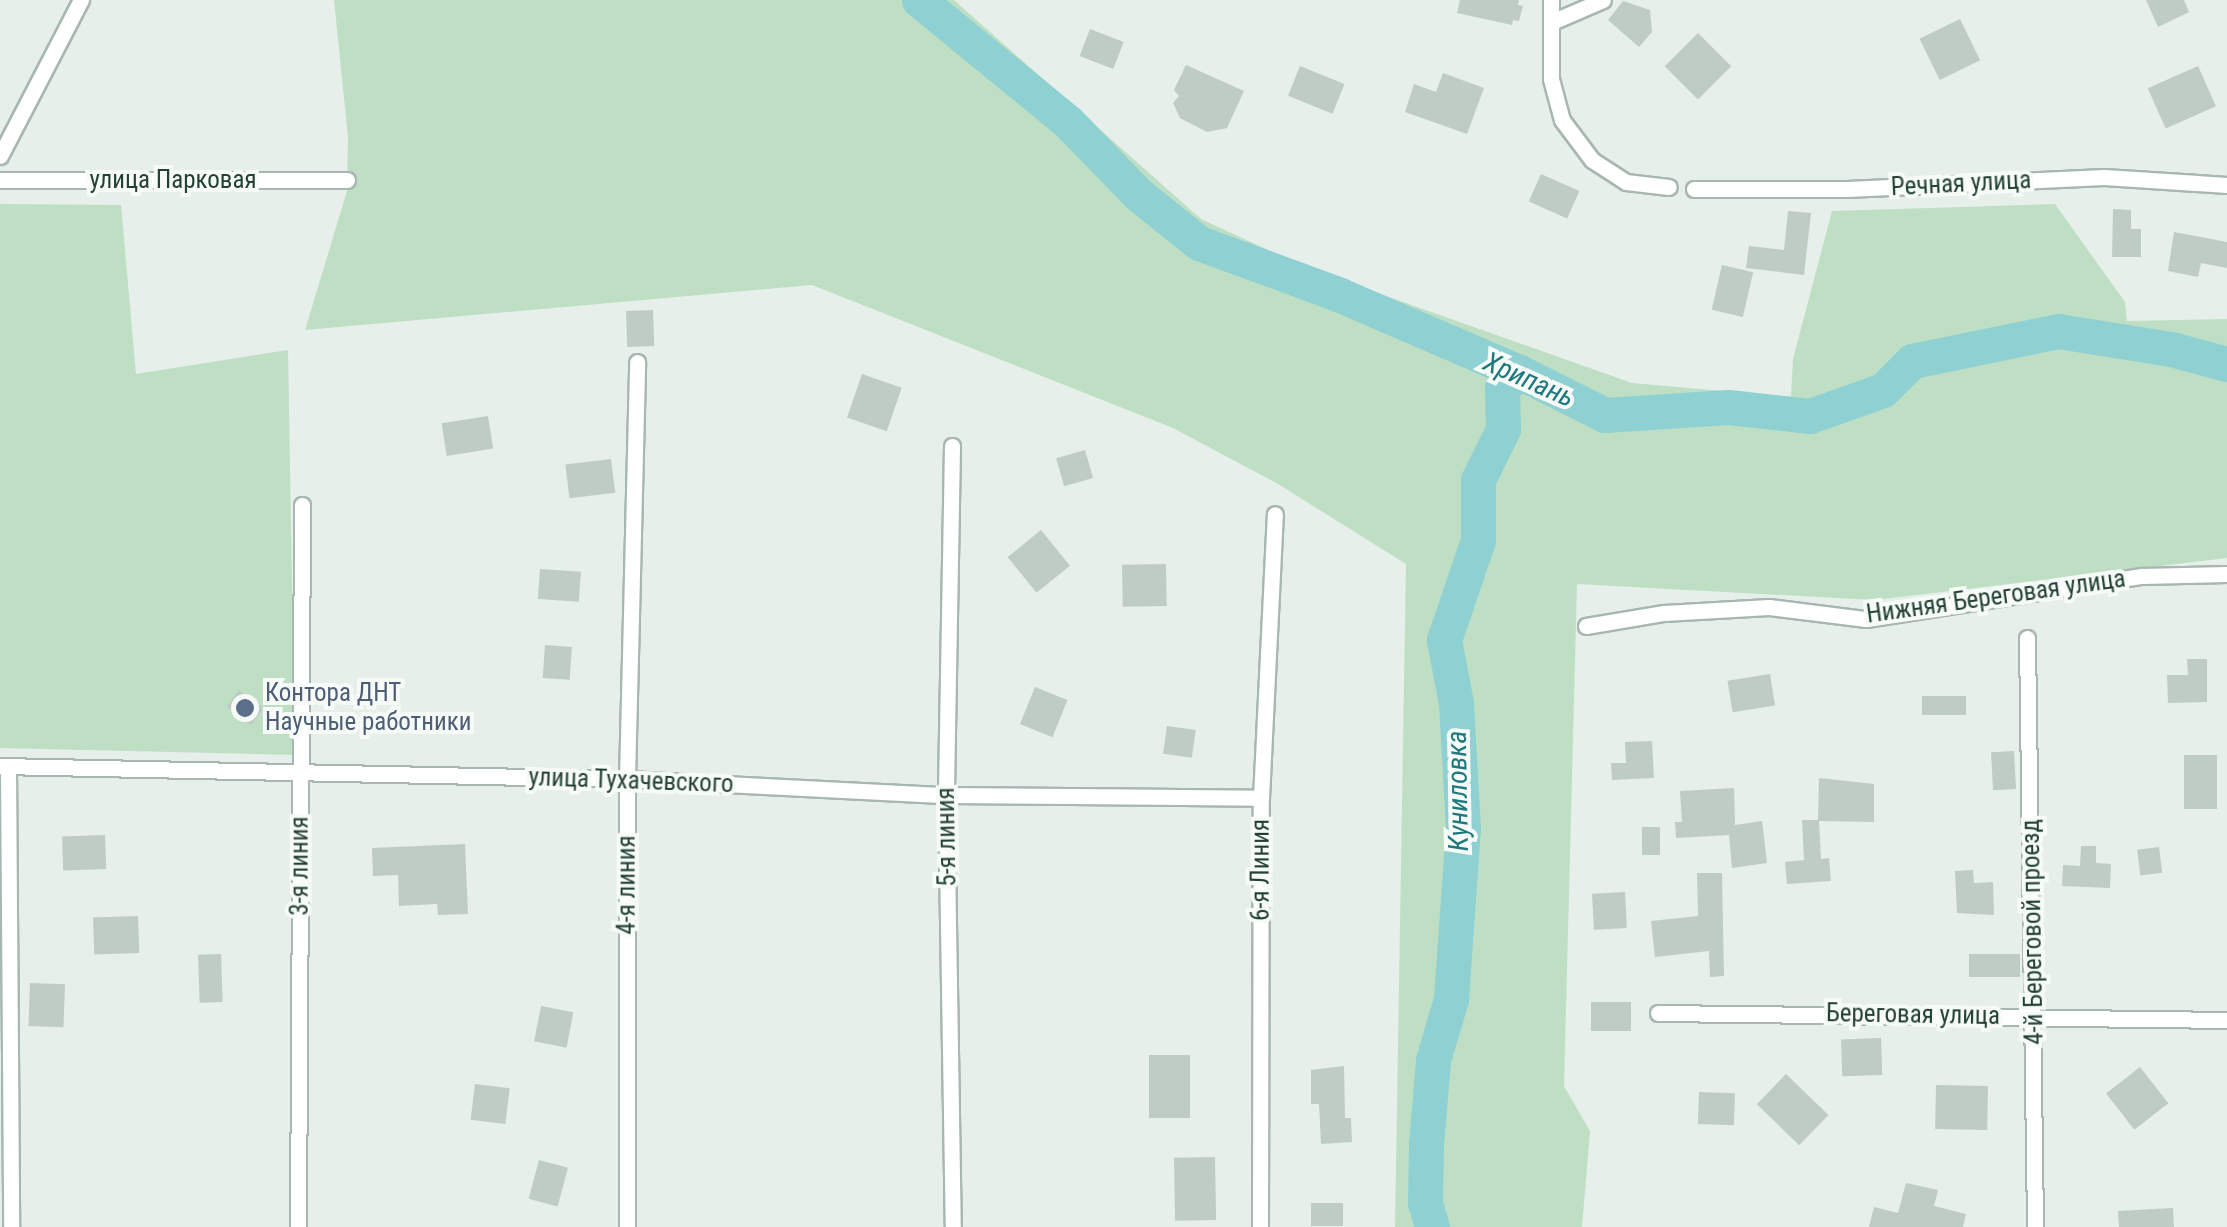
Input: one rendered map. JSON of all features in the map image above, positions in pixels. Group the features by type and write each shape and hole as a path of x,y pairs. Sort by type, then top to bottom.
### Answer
{"street":[{"path":"0,156 81,0"},
{"path":"1551,0 1551,79 1562,120 1592,160 1626,182 1669,188"},
{"path":"1554,22 1603,0"},
{"name":"Речная улица","path":"1694,189 1847,189 2104,178 2227,185"},
{"name":"улица Парковая","path":"0,180 347,180"},
{"name":"4-я линия","path":"627,1227 627,779 637,362"},
{"name":"5-я линия","path":"952,446 946,795 954,1227"},
{"name":"3-я линия","path":"298,1227 302,505"},
{"name":"6-я Линия","path":"1260,1227 1262,798 1275,514"},
{"name":"Нижняя Береговая улица","path":"1586,626 1664,613 1769,607 1866,620 2142,576 2227,574"},
{"name":"4-й Береговой проезд","path":"2027,638 2035,1227"},
{"path":"4,766 12,1227"},
{"name":"улица Тухачевского","path":"4,766 627,779 946,795 1262,798"},
{"name":"Береговая улица","path":"1658,1013 2227,1020"}],"green space":[{"path":"334,0 954,0 1201,219 1307,268 1632,383 1791,397 1793,359 1832,211 2055,204 2125,302 2127,321 2227,319 2227,558 1875,600 1577,584 1564,1086 1590,1131 1582,1227 1395,1227 1406,564 1278,484 1173,428 812,285 305,330 347,191 348,137"},
{"path":"0,204 121,205 136,374 288,350 295,755 0,748"}],"building":[{"path":"1460,0 1519,0 1518,5 1523,6 1519,21 1513,20 1512,25 1457,13"},
{"path":"2146,0 2184,0 2189,12 2158,27"},
{"path":"1623,1 1650,10 1652,32 1639,47 1608,20"},
{"path":"1960,19 1980,60 1940,80 1920,39"},
{"path":"1090,29 1124,42 1113,69 1080,56"},
{"path":"1698,33 1731,66 1698,99 1665,66"},
{"path":"1186,65 1244,91 1227,128 1207,132 1180,118 1173,103 1179,96 1174,90"},
{"path":"1300,66 1345,84 1333,114 1288,96"},
{"path":"2198,66 2216,106 2166,129 2148,88"},
{"path":"1443,73 1484,88 1467,134 1405,112 1414,84 1436,92"},
{"path":"1541,174 1579,191 1567,218 1529,201"},
{"path":"2113,209 2131,210 2131,229 2141,229 2141,257 2112,257"},
{"path":"1788,211 1811,213 1804,275 1746,268 1749,246 1784,250"},
{"path":"2174,232 2227,242 2227,268 2201,263 2198,277 2168,271"},
{"path":"1722,265 1753,272 1743,317 1712,310"},
{"path":"653,310 654,346 627,347 626,311"},
{"path":"862,374 902,388 887,431 847,417"},
{"path":"488,416 493,449 447,456 442,423"},
{"path":"1085,450 1093,478 1064,486 1056,458"},
{"path":"611,459 615,493 569,498 565,465"},
{"path":"1041,530 1070,566 1037,593 1008,557"},
{"path":"1166,564 1167,606 1123,607 1122,565"},
{"path":"540,569 581,572 579,602 538,599"},
{"path":"545,645 572,647 570,680 543,678"},
{"path":"2187,659 2207,659 2207,702 2168,703 2167,675 2188,675"},
{"path":"1770,674 1775,706 1733,712 1728,681"},
{"path":"1035,687 1067,700 1052,737 1020,724"},
{"name":"Контора ДНТ Научные работники","path":"239,690 264,709 251,725 226,707"},
{"path":"1922,696 1966,696 1966,715 1922,715"},
{"path":"1167,726 1196,730 1192,758 1163,754"},
{"path":"1652,741 1654,778 1612,780 1611,763 1626,763 1625,742"},
{"path":"2014,751 2016,789 1993,790 1991,752"},
{"path":"2184,755 2217,755 2217,809 2184,809"},
{"path":"1819,778 1874,784 1874,822 1819,821 1821,859 1829,858 1831,881 1787,884 1785,862 1804,860 1802,820 1818,820"},
{"path":"1734,788 1735,825 1762,821 1767,863 1732,868 1729,835 1676,838 1675,822 1682,822 1680,791"},
{"path":"1642,827 1660,827 1660,855 1642,855"},
{"path":"105,835 106,869 63,870 62,837"},
{"path":"465,844 468,914 438,915 437,904 399,906 398,875 373,876 372,848"},
{"path":"2081,846 2096,846 2096,863 2111,864 2110,888 2062,886 2063,865 2080,866"},
{"path":"2159,847 2162,873 2140,875 2137,850"},
{"path":"1973,870 1974,883 1993,882 1994,915 1957,913 1955,871"},
{"path":"1697,873 1722,873 1724,976 1710,977 1709,951 1655,957 1651,921 1698,916"},
{"path":"1625,892 1627,928 1594,930 1592,894"},
{"path":"138,916 139,953 94,955 93,918"},
{"path":"221,954 223,1002 200,1003 198,955"},
{"path":"1969,954 2020,954 2020,977 1969,977"},
{"path":"30,983 65,984 63,1027 28,1026"},
{"path":"1591,1002 1631,1002 1631,1031 1591,1031"},
{"path":"541,1006 573,1012 567,1048 534,1041"},
{"path":"1881,1038 1882,1075 1842,1076 1841,1039"},
{"path":"1149,1055 1190,1055 1190,1118 1149,1118"},
{"path":"1344,1066 1345,1118 1351,1118 1352,1142 1321,1144 1319,1104 1311,1104 1311,1070"},
{"path":"2140,1067 2168,1103 2134,1130 2106,1093"},
{"path":"1786,1074 1828,1115 1799,1145 1757,1104"},
{"path":"475,1084 510,1088 505,1124 471,1120"},
{"path":"1936,1085 1988,1086 1987,1130 1935,1129"},
{"path":"1699,1092 1735,1093 1734,1125 1698,1124"},
{"path":"1215,1157 1216,1220 1175,1221 1174,1158"},
{"path":"539,1160 568,1168 558,1206 529,1199"},
{"path":"1906,1183 1938,1190 1934,1206 1966,1214 1963,1227 1869,1227 1874,1207 1898,1213"},
{"path":"1311,1203 1343,1203 1343,1226 1311,1226"},
{"path":"2173,1208 2174,1227 2119,1227 2118,1211"}],"waterway":[{"name":"Хрипань","path":"919,0 1067,121 1139,195 1199,243 1340,295 1519,372 1605,415 1728,407 1810,416 1883,390 1912,361 2058,331 2171,349 2227,364"},
{"name":"Куниловка","path":"1432,1227 1425,1203 1426,1144 1433,1060 1451,999 1463,829 1456,703 1444,640 1478,540 1478,480 1503,429 1502,388 1519,372"}],"place":[{"name":"Контора ДНТ Научные работники","path":"245,708"}]}
